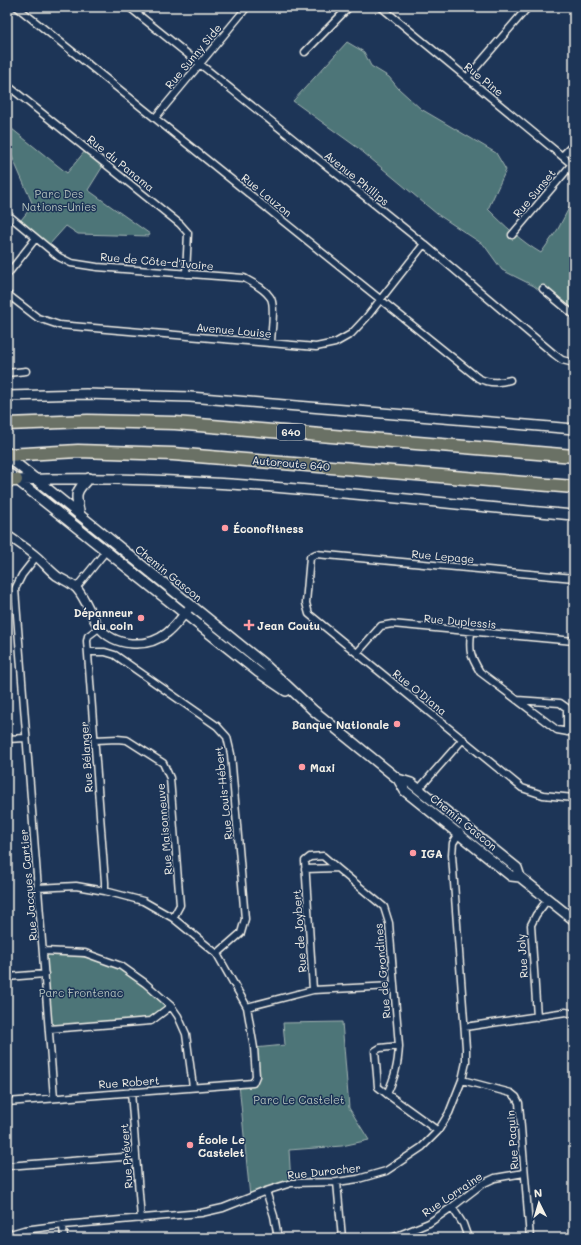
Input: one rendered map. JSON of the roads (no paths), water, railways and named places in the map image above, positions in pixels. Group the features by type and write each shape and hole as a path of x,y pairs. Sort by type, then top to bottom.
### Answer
{"highway":[{"name":"640","path":"7,424 88,421 175,423 574,456"},
{"name":"Autoroute 640","path":"7,455 32,453 115,452 189,455 574,487"}],"main road":[{"path":"7,396 94,394 190,397 574,429"},
{"name":"Chemin Gascon","path":"7,455 264,665 313,710 398,779 405,791 511,876 520,877 574,920"},
{"path":"10,477 35,479 159,479 224,483 436,501 574,515"},
{"name":"Chemin Gascon","path":"10,477 185,613 258,672 313,710"},
{"path":"80,516 77,492 89,478"},
{"name":"Chemin Gascon","path":"398,779 411,783 466,826 517,868 520,877"}],"street":[{"name":"Rue Lauzon","path":"17,7 478,378 491,382 510,380"},
{"name":"Avenue Phillips","path":"129,7 424,244 554,354 562,360 574,364"},
{"name":"Rue Sunny Side","path":"155,118 199,63 247,7"},
{"path":"304,52 349,7"},
{"name":"Rue Pine","path":"381,7 573,165"},
{"path":"467,78 527,7"},
{"name":"Rue du Panama","path":"7,85 180,224 188,234 186,274"},
{"path":"562,156 574,144"},
{"name":"Rue Sunset","path":"512,235 573,165"},
{"name":"Rue de Côte-d'Ivoire","path":"7,214 59,257 71,263 97,267 244,278 270,297 272,303 271,343"},
{"path":"7,275 36,238"},
{"name":"Avenue Louise","path":"7,294 38,318 59,325 316,347 336,342 351,334 381,300 424,244"},
{"path":"543,289 574,316"},
{"path":"7,373 26,370"},
{"path":"7,535 36,557 46,568 76,588 100,627 112,638 123,642 135,643 158,639 166,634 191,606"},
{"path":"76,588 106,551"},
{"name":"Rue Lepage","path":"310,557 316,554 574,578"},
{"name":"Rue Jacques Cartier","path":"36,557 22,575 15,589 44,951 44,974 50,1029 54,1098"},
{"name":"Rue O'Diana","path":"310,557 306,603 309,614 522,788 543,795 574,798"},
{"name":"Rue Duplessis","path":"357,653 381,626 392,624 574,641"},
{"name":"Rue Bélanger","path":"100,627 88,637 88,652 105,891"},
{"path":"471,632 470,644 472,658 480,672 557,730 574,733"},
{"name":"Rue Louis-Hébert","path":"88,652 105,652 115,655 218,726 228,737 231,754 245,919 241,933 217,954"},
{"path":"517,700 560,703 566,708 567,732"},
{"path":"7,739 26,738"},
{"path":"419,789 463,739"},
{"name":"Rue Maisonneuve","path":"95,740 127,740 163,763 170,778 180,905 172,918"},
{"name":"Rue Durocher","path":"7,1235 24,1230 63,1225 202,1213 223,1208 291,1183 337,1182 358,1179 386,1171 422,1147 438,1132 449,1113 462,1080 466,1062 465,1027 452,855 453,843 466,826"},
{"name":"Rue de Grondines","path":"305,869 305,861 310,857 323,856 384,908 389,922 399,1046 398,1062 394,1078 387,1094"},
{"path":"305,869 337,868"},
{"name":"Rue de Joybert","path":"305,869 313,990"},
{"path":"38,888 76,886 105,891 143,901 172,918 217,954 247,1007 313,990 393,986"},
{"name":"Rue Joly","path":"537,1017 531,925 536,915 548,899"},
{"path":"44,951 84,953 121,966 145,983 171,1006 178,1016 186,1034 193,1087"},
{"path":"7,977 44,974"},
{"path":"50,1029 151,1021 171,1006"},
{"name":"Rue Robert","path":"7,1102 253,1083 256,1076 254,1048 247,1007"},
{"path":"465,1027 566,1012 574,1014"},
{"path":"399,1046 380,1048 375,1051 378,1087 438,1132"},
{"name":"Rue Paquin","path":"462,1080 511,1093 516,1097 519,1103 530,1238"},
{"name":"Rue Prévert","path":"131,1092 141,1219"},
{"path":"7,1166 136,1156"},
{"name":"Rue Lorraine","path":"396,1237 429,1223 482,1184 495,1178 524,1173"},
{"path":"337,1182 342,1238"},
{"path":"266,1191 274,1216 278,1238"},
{"path":"452,1207 463,1224 468,1238"},
{"path":"63,1225 64,1238"}],"place":[{"name":"Éconofitness","path":"225,528"},
{"name":"Dépanneur du coin","path":"141,618"},
{"name":"Jean Coutu","path":"249,625"},
{"name":"Banque Nationale","path":"397,724"},
{"name":"Maxi","path":"302,767"},
{"name":"IGA","path":"413,853"},
{"name":"École Le Castelet","path":"190,1145"}],"park label":[{"name":"Parc Des Nations-Unies","path":"59,199"},
{"name":"Parc Frontenac","path":"81,992"},
{"name":"Parc Le Castelet","path":"299,1099"}]}
